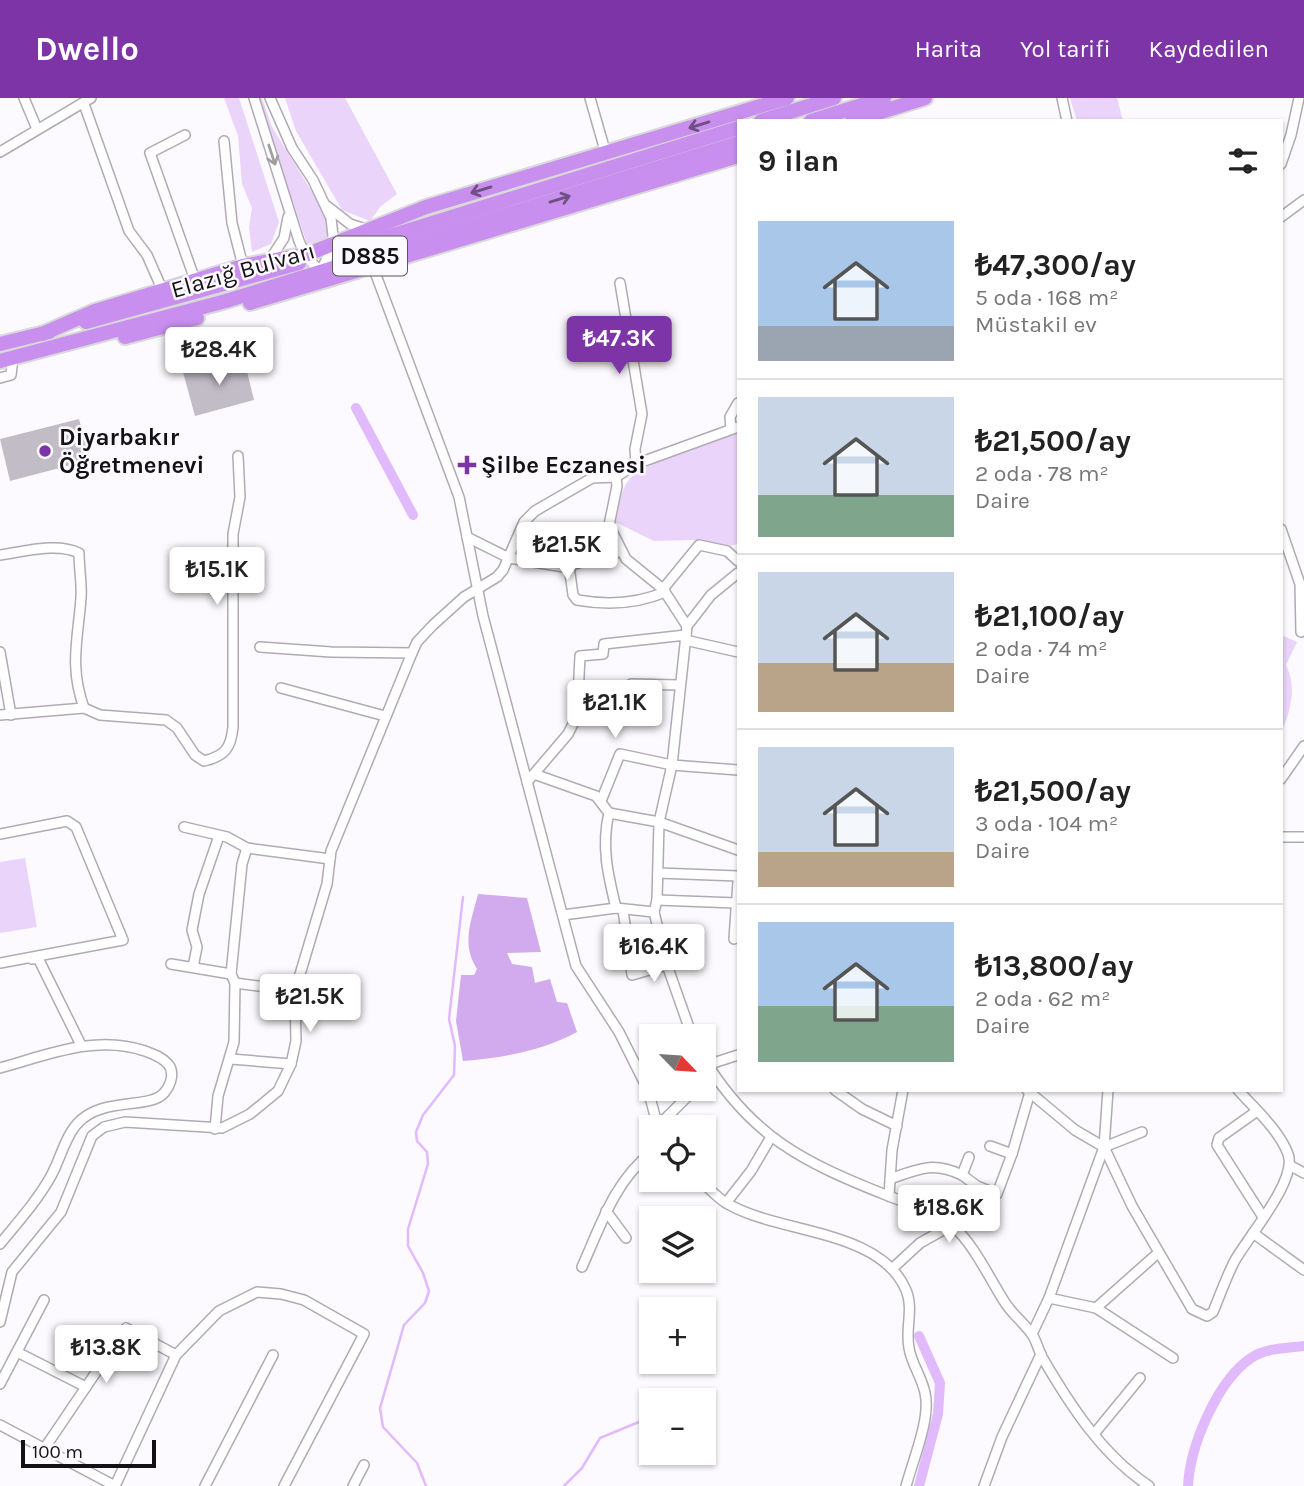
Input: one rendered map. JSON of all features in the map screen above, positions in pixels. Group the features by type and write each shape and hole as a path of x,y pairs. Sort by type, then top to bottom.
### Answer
{"highway":[{"path":"332,249 426,207 787,98"},
{"path":"767,119 834,98"},
{"path":"817,119 884,98"},
{"path":"858,119 925,98"},
{"name":"Elazığ Bulvarı","path":"7,360 226,301 312,262 332,249 737,128"},
{"name":"Elazığ Bulvarı","path":"0,344 266,268 312,262 600,186 737,143"},
{"path":"55,347 98,343 177,324 737,156"},
{"path":"600,186 664,180"},
{"path":"42,334 95,310 162,289 243,266 266,268"}],"street":[{"path":"24,98 37,129"},
{"path":"254,98 289,212 312,262"},
{"path":"270,98 292,148 331,218 332,249"},
{"path":"590,98 606,154"},
{"path":"1062,98 1067,119"},
{"path":"1283,158 1302,99"},
{"path":"1,150 88,100 129,231 147,255 162,289"},
{"path":"185,135 150,153 195,280"},
{"path":"224,141 232,223 243,266"},
{"path":"1283,216 1304,200"},
{"path":"323,203 350,224 370,230"},
{"path":"266,268 284,238 289,212"},
{"path":"373,267 459,498 477,590 576,966 625,1044 648,1090 655,1115"},
{"path":"620,283 642,414 635,449 636,464"},
{"path":"0,378 11,375 7,360"},
{"path":"0,1322 12,1272 61,1212 92,1136 104,1127 125,1122 156,1122 215,1129 235,1123 278,1091 291,1064 296,1041 295,991 327,884 330,859 385,716 417,642 464,597 497,577 509,558 524,522 535,511 593,478 616,477 636,464 735,428 730,417 737,405"},
{"path":"0,715 84,708 100,715 166,720 177,728 195,755 204,761 227,751 231,745 233,727 233,534 240,497 238,456"},
{"path":"616,477 617,486 610,509 609,525 626,559 664,591 686,634"},
{"path":"1283,535 1300,584 1301,632"},
{"path":"467,537 509,558 569,566 622,551"},
{"path":"569,566 573,595 577,600 604,604 650,598 664,591 699,545 727,551 737,560"},
{"path":"0,555 45,549 73,550 79,553 81,597 75,633 76,666 78,691 84,708"},
{"path":"688,1024 667,965 654,912 657,900 659,822 672,765 686,634 711,595 737,574"},
{"path":"527,782 568,734 577,716 580,656 603,654 604,644 686,634 737,652"},
{"path":"260,647 331,652 412,653"},
{"path":"0,652 11,715"},
{"path":"577,716 603,719 612,715 621,707 631,684 679,685"},
{"path":"281,688 385,716"},
{"path":"1283,776 1304,746"},
{"path":"601,801 620,754 672,765 737,770"},
{"path":"534,774 601,801 608,813 603,835 606,868 619,909 632,975 667,965"},
{"path":"608,813 659,822 737,850"},
{"path":"0,834 67,821 76,827 123,940 0,965"},
{"path":"184,827 219,835 247,848 330,859"},
{"path":"193,967 197,947 192,930 199,894 219,835"},
{"path":"1283,837 1304,836"},
{"path":"215,1129 218,1096 234,1042 233,978 242,864 247,848"},
{"path":"658,873 737,876"},
{"path":"734,939 737,892"},
{"path":"657,900 736,903"},
{"path":"563,915 619,909 654,912"},
{"path":"37,958 81,1045"},
{"path":"171,964 295,991"},
{"path":"0,1068 81,1045 127,1045 153,1054 171,1068 171,1081 163,1095 149,1100 110,1105 88,1113 75,1126 36,1201 0,1244"},
{"path":"716,1062 737,1055"},
{"path":"231,1059 291,1064"},
{"path":"716,1078 726,1094 771,1137 800,1158 906,1202 952,1225 967,1242 1011,1312 1032,1334 1041,1354 1103,1448 1132,1475 1149,1486"},
{"path":"838,1092 862,1109 897,1126"},
{"path":"889,1196 903,1092"},
{"path":"890,1179 917,1169 938,1166 998,1194 1012,1154 1028,1092"},
{"path":"1029,1092 1075,1130 1104,1147 1158,1253 1192,1309 1207,1316 1213,1312 1233,1265 1271,1208 1291,1166 1289,1154 1282,1143 1240,1092"},
{"path":"1032,1334 1049,1298 1104,1147 1108,1092"},
{"path":"670,1115 683,1101"},
{"path":"1257,1111 1219,1138 1217,1145 1263,1217"},
{"path":"1104,1147 1143,1132"},
{"path":"726,1203 751,1171 771,1137"},
{"path":"990,1146 1012,1154"},
{"path":"962,1175 969,1157"},
{"path":"582,1267 606,1210 639,1166"},
{"path":"1291,1166 1304,1173"},
{"path":"714,1192 726,1203 754,1216 864,1248 893,1268 907,1291 911,1314 909,1349 926,1396 923,1427 906,1486"},
{"path":"606,1210 626,1238"},
{"path":"893,1268 920,1243 952,1225"},
{"path":"1253,1233 1304,1270"},
{"path":"1096,1308 1158,1253"},
{"path":"0,1425 112,1485 176,1355 219,1311 257,1292 281,1294 304,1300 364,1334 284,1486"},
{"path":"1049,1298 1096,1308 1174,1358"},
{"path":"0,1384 44,1300"},
{"path":"44,1449 126,1328 176,1355"},
{"path":"17,1352 86,1387"},
{"path":"984,1486 1002,1437 1041,1354"},
{"path":"205,1486 273,1356"},
{"path":"1094,1434 1140,1378"},
{"path":"353,1486 364,1465"},
{"path":"1127,1486 1132,1475"}],"shaded area":[{"path":"224,98 239,98 279,222 271,244 252,252 249,227 252,208 242,184 238,136"},
{"path":"258,98 262,98 272,127 325,213 330,237 307,244"},
{"path":"285,98 345,98 397,194 381,206 370,221 342,210 296,131"},
{"path":"1070,98 1117,98 1122,119 1076,119"},
{"path":"737,432 737,544 730,546 692,540 654,541 615,522 628,481 648,467"},
{"path":"1283,636 1297,642 1286,665 1292,691 1283,728"},
{"path":"25,858 37,927 0,933 0,862"},
{"path":"478,894 527,898 541,952 507,953 512,964 532,967 535,983 550,979 557,1002 567,1003 577,1032 522,1052 463,1061 456,1021 461,975 474,975 477,969 468,942"}],"building":[{"path":"243,355 254,400 195,416 183,372 204,367 206,373 224,368 222,360"},
{"name":"Diyarbakır Öğretmenevi","path":"79,419 90,460 10,481 0,439"}],"waterway":[{"path":"356,408 413,515"},
{"path":"426,1486 417,1463 383,1427 380,1408 404,1325 425,1303 429,1291 423,1273 408,1246 408,1229 428,1164 427,1152 417,1141 416,1132 423,1115 454,1075 455,1046 449,1019 463,897"},
{"path":"919,1336 940,1383 938,1414 919,1486"},
{"path":"1188,1486 1200,1434 1227,1382 1239,1368 1263,1352 1304,1346"},
{"path":"564,1486 582,1468 600,1438 639,1422"}],"place":[{"name":"Diyarbakır Öğretmenevi","path":"45,451"},
{"name":"Şilbe Eczanesi","path":"467,465"}]}
